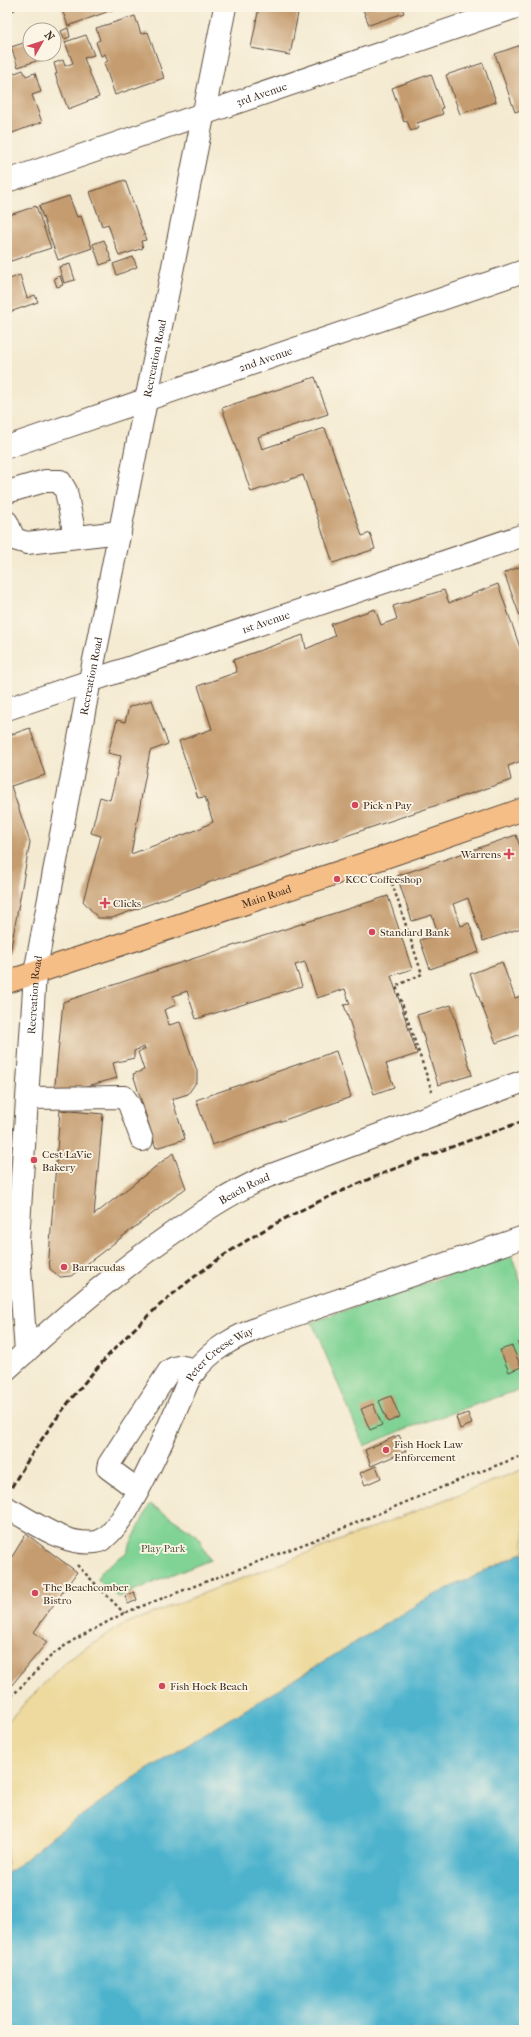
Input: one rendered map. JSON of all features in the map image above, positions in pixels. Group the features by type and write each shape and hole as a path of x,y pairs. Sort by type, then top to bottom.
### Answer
{"main road":[{"name":"Main Road","path":"7,982 378,860 524,809"}],"street":[{"name":"Recreation Road","path":"26,1352 13,1240 28,1098 35,973 90,680 225,7"},
{"name":"3rd Avenue","path":"7,181 516,7"},
{"name":"2nd Avenue","path":"7,447 524,270"},
{"path":"7,492 45,480 60,481 66,491 76,536"},
{"path":"7,522 14,539 19,542 26,543 120,532"},
{"name":"1st Avenue","path":"7,709 524,535"},
{"name":"Beach Road","path":"7,1369 91,1295 130,1264 203,1212 230,1195 266,1177 524,1081"},
{"path":"28,1098 124,1097 129,1104 142,1140"},
{"name":"Peter Creese Way","path":"7,1508 58,1535 77,1542 97,1542 107,1538 114,1530 138,1490 195,1371 212,1353 229,1340 524,1237"},
{"path":"138,1490 112,1473 108,1468 109,1464 169,1371 176,1366 181,1366 195,1371"}],"path":[{"path":"392,883 422,974 396,986 432,1092"},
{"path":"7,1701 53,1654 124,1613 312,1541 524,1455"},
{"path":"77,1565 124,1613"}],"green space":[{"path":"511,1254 524,1291 524,1388 408,1428 364,1446 312,1322"},
{"name":"Play Park","path":"150,1504 197,1535 210,1560 118,1597 98,1580 101,1571 126,1553"}],"sand":[{"name":"Fish Hoek Beach","path":"524,1469 524,1552 426,1599 134,1778 52,1837 7,1874 7,1722 66,1661 122,1625"}],"water":[{"path":"524,1552 524,2030 7,2030 7,1874 52,1837 134,1778 426,1599"}],"building":[{"path":"7,7 14,7 15,10 7,13"},
{"path":"61,7 114,7 115,9 68,26"},
{"path":"259,7 298,8 290,55 251,48"},
{"path":"362,7 402,7 404,13 369,25"},
{"path":"135,16 141,34 148,32 164,78 115,95 104,63 108,61 105,54 101,56 96,42 100,40 96,28"},
{"path":"68,28 70,37 64,39 62,31"},
{"path":"86,35 94,55 84,58 99,97 68,109 55,74 57,74 54,63 62,62 63,60 65,66 73,63 65,42"},
{"path":"22,44 22,62 33,62 18,67 11,47"},
{"path":"524,44 524,109 515,112 495,54"},
{"path":"483,63 496,102 460,114 446,75"},
{"path":"23,70 26,76 35,73 41,92 32,95 42,122 7,135 7,76"},
{"path":"431,74 443,108 441,108 443,114 417,123 419,128 411,131 407,121 404,122 392,88"},
{"path":"125,180 146,240 141,241 143,248 119,256 108,224 102,226 90,192"},
{"path":"69,196 77,217 81,216 92,248 58,260 39,206"},
{"path":"36,206 51,248 11,261 7,251 7,216"},
{"path":"104,240 112,261 100,265 93,244"},
{"path":"133,257 137,267 117,275 113,264"},
{"path":"70,264 75,280 64,283 59,267"},
{"path":"20,275 27,298 35,295 38,302 7,313 7,280"},
{"path":"60,276 63,285 57,287 54,278"},
{"path":"315,377 328,414 258,437 262,449 325,428 362,536 370,533 375,549 333,563 303,475 251,492 222,408"},
{"path":"524,565 524,627 504,573"},
{"path":"498,584 524,659 524,760 508,766 511,780 213,881 112,918 98,918 83,901 101,836 91,833 100,797 110,800 121,756 108,753 117,720 125,722 129,707 152,700 168,744 150,751 131,854 194,831 213,822 205,797 198,798 179,741 212,729 198,686 237,672 233,660 303,635 306,649 335,636 331,624 375,609 381,625 397,619 393,606 444,590 449,603"},
{"path":"30,728 45,775 11,786 30,842 10,953 7,954 7,736"},
{"path":"516,835 524,858 524,927 483,941 468,898 453,904 461,926 469,923 479,952 430,969 420,940 438,934 432,915 412,921 397,876"},
{"path":"388,896 412,969 391,976 417,1054 386,1064 394,1087 374,1094 344,1005 350,1004 345,989 317,998 305,962 295,965 302,986 196,1019 187,991 173,996 176,1005 164,1010 169,1025 180,1022 197,1071 197,1081 188,1094 172,1099 185,1139 156,1148 133,1074 144,1070 138,1052 145,1049 144,1047 134,1051 134,1058 113,1063 117,1078 54,1095 63,1002"},
{"path":"502,962 515,998 524,995 524,1033 496,1043 470,974"},
{"path":"451,1005 472,1075 438,1085 417,1015"},
{"path":"336,1051 351,1097 212,1145 196,1100"},
{"path":"60,1110 103,1114 94,1215 173,1153 186,1188 71,1276 60,1277 50,1269 49,1257"},
{"path":"524,1340 524,1357 518,1343"},
{"path":"512,1346 521,1367 509,1372 500,1350"},
{"path":"391,1396 400,1417 388,1422 379,1401"},
{"path":"373,1404 382,1425 370,1430 361,1409"},
{"path":"468,1413 472,1424 460,1429 456,1417"},
{"name":"Fish Hoek Law Enforcement","path":"399,1435 406,1451 371,1466 365,1450"},
{"path":"376,1466 381,1478 365,1485 360,1473"},
{"name":"The Beachcomber Bistro","path":"26,1534 77,1572 34,1632 47,1642 7,1691 7,1565"},
{"path":"134,1592 137,1600 128,1604 125,1596"}],"railway":[{"path":"7,1495 57,1418 84,1383 114,1349 180,1288 216,1261 254,1236 318,1202 421,1158 524,1121"}],"place":[{"name":"Pick n Pay","path":"355,805"},
{"name":"Warrens","path":"509,854"},
{"name":"KCC Coffeeshop","path":"337,879"},
{"name":"Clicks","path":"105,903"},
{"name":"Standard Bank","path":"372,932"},
{"name":"Cest LaVie Bakery","path":"34,1160"},
{"name":"Barracudas","path":"64,1267"},
{"name":"Fish Hoek Law Enforcement","path":"386,1450"},
{"name":"The Beachcomber Bistro","path":"35,1593"},
{"name":"Fish Hoek Beach","path":"162,1686"}]}
